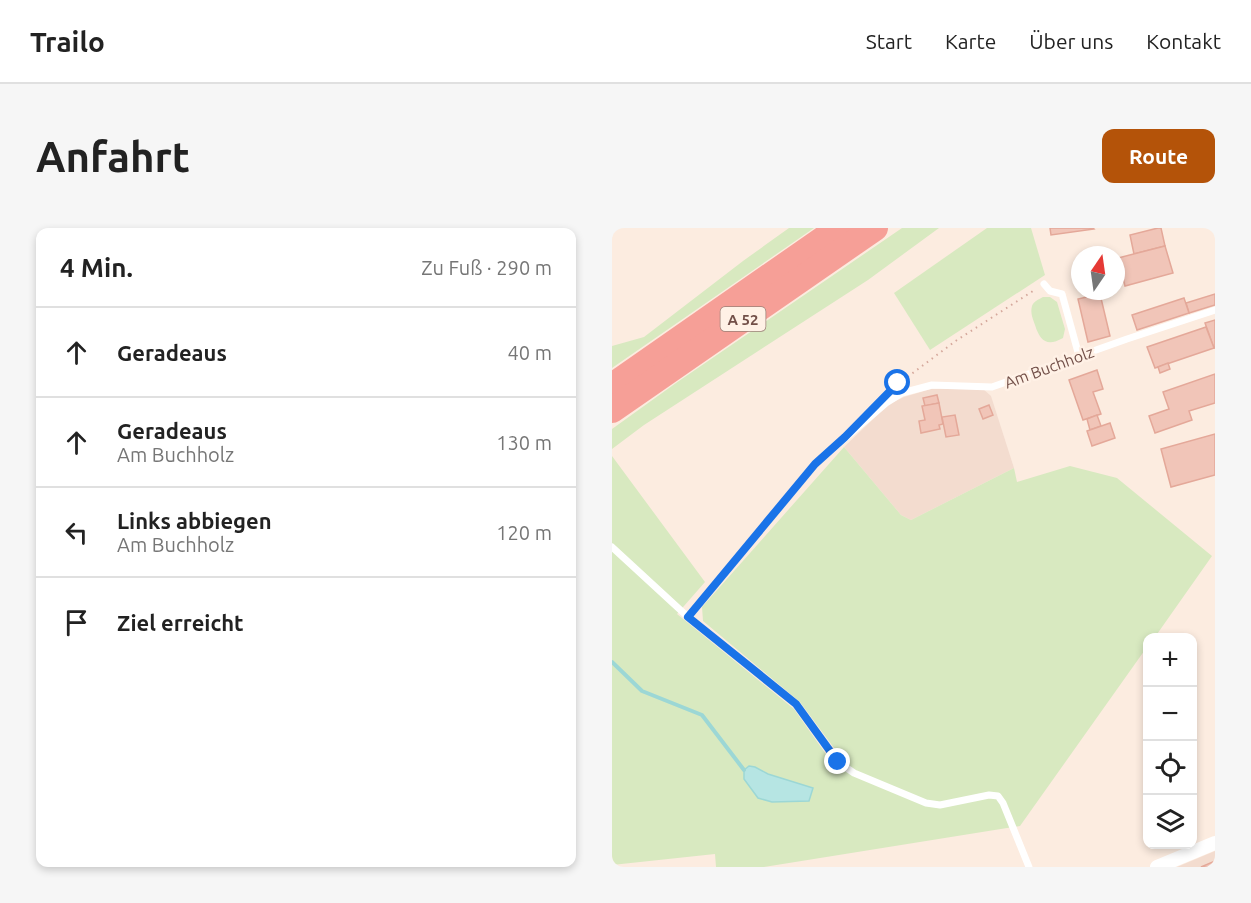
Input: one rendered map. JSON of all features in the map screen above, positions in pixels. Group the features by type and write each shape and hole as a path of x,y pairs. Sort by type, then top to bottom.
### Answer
{"highway":[{"name":"A 52","path":"612,386 839,228"},
{"name":"A 52","path":"612,410 875,228"}],"street":[{"path":"1157,867 1215,843"}],"lane":[{"path":"1044,284 1050,291 1062,294 1079,356"},
{"name":"Am Buchholz","path":"688,617 815,464 886,403 902,393 932,385 992,387 1215,310"},
{"path":"612,547 688,617 796,704 838,762 854,773 926,803 940,805 989,795 998,796 1003,802 1029,867"}],"path":[{"path":"898,383 957,340 1044,284"}],"shaded area":[{"path":"931,389 983,389 991,396 1014,468 911,520 901,515 844,447 889,404"},
{"path":"1215,851 1215,867 1177,867"}],"green space":[{"path":"789,228 814,228 612,368 612,346 644,337"},
{"path":"902,228 939,228 868,280 644,425 612,449 612,429"},
{"path":"987,228 1031,228 1045,275 930,350 894,293"},
{"path":"1043,297 1050,297 1057,302 1065,329 1063,338 1057,341 1048,342 1042,339 1032,316 1033,304"},
{"path":"844,447 901,515 911,520 1014,468 1017,482 1070,466 1117,478 1212,556 1158,633 1143,633 1143,653 1020,826 764,867 716,867 715,854 612,865 612,456 705,582 677,614 794,709 835,767 837,752 800,702 703,621 702,607"}],"water":[{"path":"749,766 813,788 809,801 772,802 758,798 744,779 744,770"}],"building":[{"path":"1050,228 1093,228 1094,229 1051,235"},
{"path":"1161,228 1165,246 1134,254 1130,235"},
{"path":"1165,246 1173,273 1125,286 1125,256"},
{"path":"1215,294 1215,305 1189,313 1186,303"},
{"path":"1184,298 1189,313 1137,330 1132,315"},
{"path":"1078,300 1101,300 1110,336 1088,342"},
{"path":"1215,320 1215,348 1214,348 1205,323"},
{"path":"1206,327 1214,348 1155,368 1147,347"},
{"path":"1168,363 1170,369 1160,373 1158,367"},
{"path":"1097,370 1103,389 1093,392 1101,414 1083,420 1069,380"},
{"path":"1215,374 1215,403 1189,411 1192,420 1155,433 1149,416 1169,409 1163,392"},
{"path":"937,395 939,403 925,406 923,398"},
{"path":"939,403 943,424 939,425 940,429 921,433 919,421 925,420 922,406"},
{"path":"989,405 993,415 983,419 979,409"},
{"path":"955,415 959,435 946,437 942,417"},
{"path":"1097,415 1101,426 1090,430 1087,419"},
{"path":"1110,423 1115,438 1092,446 1087,431"},
{"path":"1215,434 1215,475 1171,487 1161,449"},
{"path":"1215,861 1215,867 1201,867"}],"waterway":[{"path":"612,662 642,691 702,715 744,770"}],"route":[{"path":"838,762 796,704 688,617 815,464 898,383"}]}
